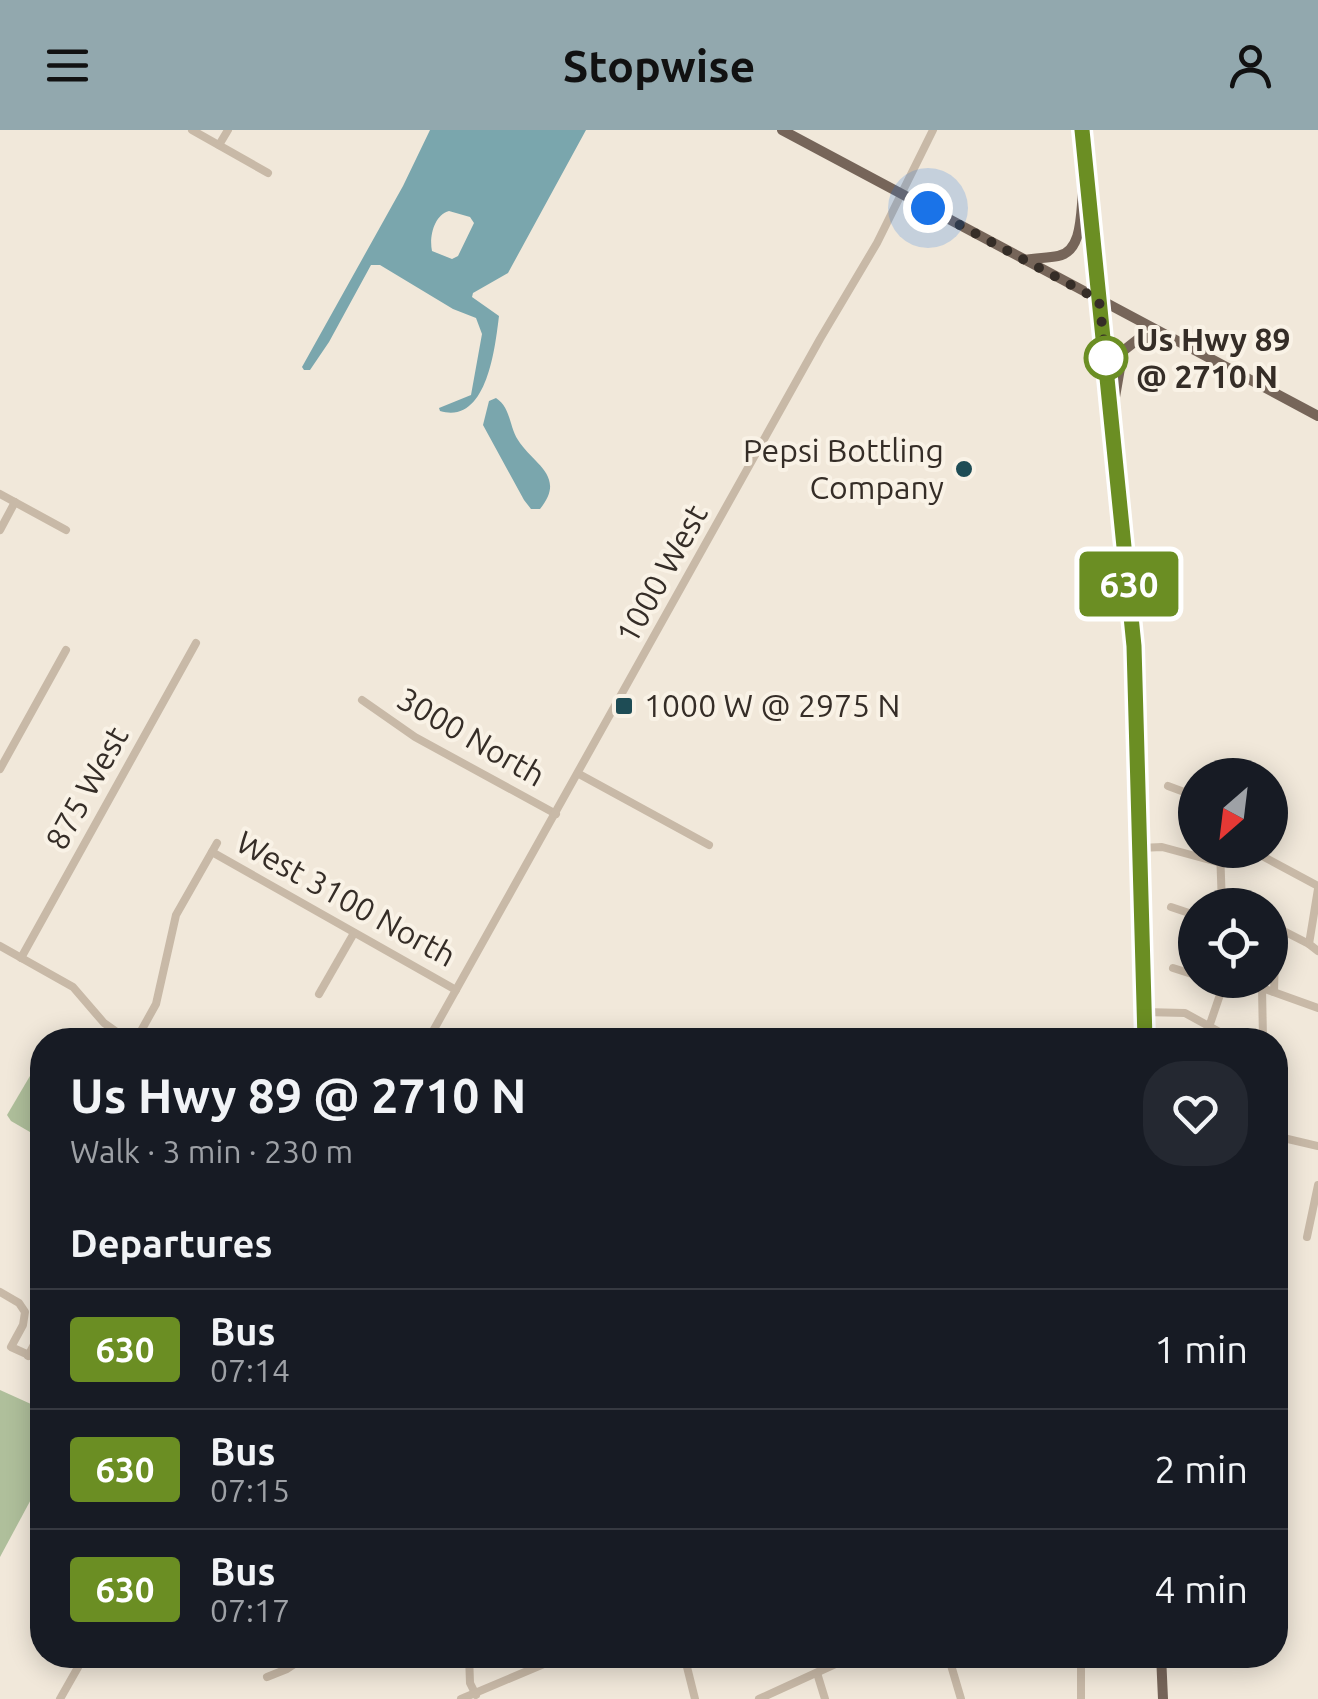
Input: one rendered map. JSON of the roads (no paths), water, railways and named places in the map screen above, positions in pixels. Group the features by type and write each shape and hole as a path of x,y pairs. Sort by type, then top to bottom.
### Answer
{"main road":[{"path":"782,130 1318,416"},
{"path":"1082,130 1134,646 1145,1028"},
{"path":"1024,260 1063,255 1076,244 1087,168"},
{"path":"1112,414 1123,351 1137,340 1165,335"},
{"path":"1161,1668 1162,1699"}],"street":[{"path":"192,130 268,173"},
{"path":"219,146 228,130"},
{"name":"1000 West","path":"435,1028 820,338 877,243 933,130"},
{"path":"0,494 66,530"},
{"path":"0,530 15,502"},
{"name":"875 West","path":"21,958 196,643"},
{"path":"0,769 66,650"},
{"name":"3000 North","path":"362,700 416,738 556,814"},
{"name":"3000 North","path":"579,774 709,845"},
{"path":"1168,786 1178,790"},
{"path":"143,1028 156,1004 176,916 217,843"},
{"path":"1140,848 1178,851"},
{"name":"West 3100 North","path":"212,852 456,990"},
{"path":"1288,864 1318,887 1310,944"},
{"path":"1170,906 1178,909"},
{"path":"319,994 354,933"},
{"path":"1288,933 1318,951"},
{"path":"0,946 73,987 111,1028"},
{"path":"1173,968 1178,970"},
{"path":"1288,997 1318,1008"},
{"path":"1144,1012 1185,1013 1211,1027 1221,998"},
{"path":"1262,998 1263,1028"},
{"path":"1288,1139 1318,1146"},
{"path":"1307,1236 1318,1185"},
{"path":"0,1292 18,1302 25,1312 11,1346 28,1356 30,1352"},
{"path":"60,1699 77,1668"},
{"path":"267,1677 290,1668"},
{"path":"469,1668 470,1684 476,1695"},
{"path":"461,1699 537,1668"},
{"path":"687,1668 695,1699"},
{"path":"758,1699 828,1668"},
{"path":"952,1668 961,1699"},
{"path":"1081,1668 1081,1699"},
{"path":"817,1673 825,1699"}],"water":[{"path":"430,130 586,130 508,273 473,293 472,297 499,316 497,330 486,381 468,407 456,412 439,408 471,395 482,334 476,318 453,309 380,265 371,265 310,370 302,367","holes":["444,213 470,217 474,223 458,256 452,259 432,251 432,233"]},
{"path":"496,398 518,440 549,479 547,498 540,509 531,509 524,500 483,425 489,401"}],"place":[{"name":"Us Hwy 89 @ 2710 N","path":"1106,358"},
{"name":"Pepsi Bottling Company","path":"964,469"},
{"name":"1000 W @ 2975 N","path":"624,706"}]}
